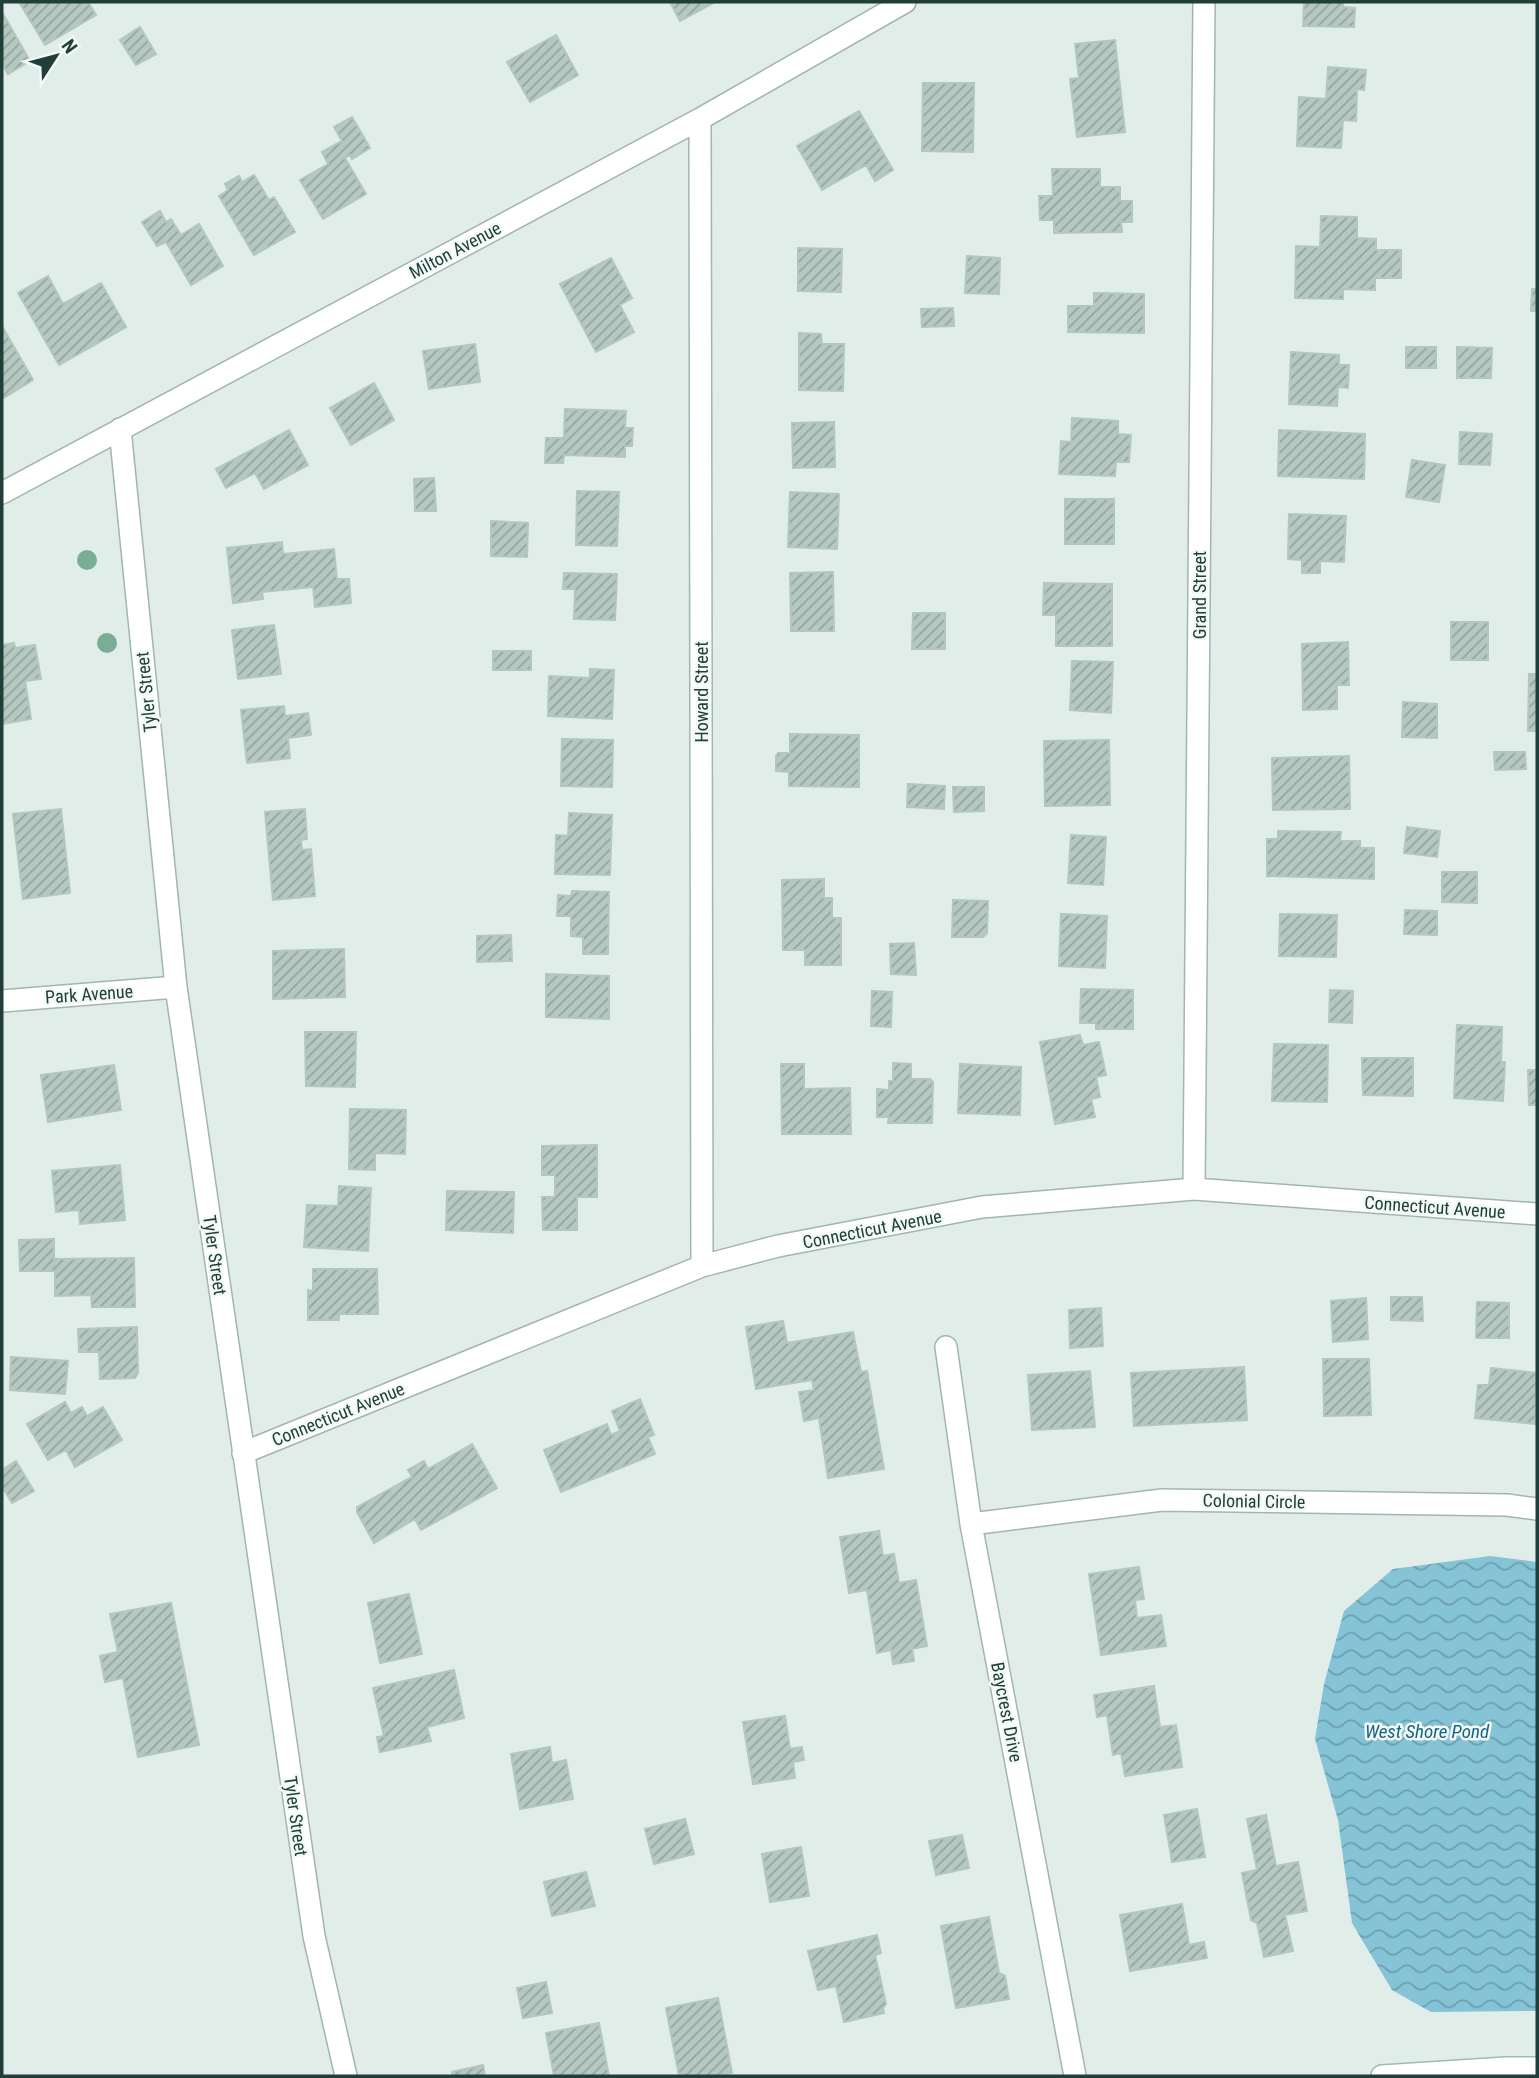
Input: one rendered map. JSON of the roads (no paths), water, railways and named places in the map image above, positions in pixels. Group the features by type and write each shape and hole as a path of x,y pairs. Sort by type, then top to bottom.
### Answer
{"street":[{"name":"Milton Avenue","path":"2,493 700,119 904,2"},
{"name":"Grand Street","path":"1195,1189 1205,2"},
{"name":"Howard Street","path":"700,119 702,1266"},
{"name":"Tyler Street","path":"120,429 176,987 314,1936 346,2076"},
{"name":"Park Avenue","path":"2,1001 176,987"},
{"name":"Connecticut Avenue","path":"243,1453 702,1266 778,1246 982,1207 1195,1189 1537,1214"},
{"name":"Baycrest Drive","path":"946,1347 971,1524 1075,2076"},
{"name":"Colonial Circle","path":"971,1524 1162,1500 1507,1505 1537,1510"},
{"path":"1382,2076 1537,2068"}],"water":[{"name":"West Shore Pond","path":"1490,1556 1537,1562 1537,2011 1431,2012 1392,1990 1352,1923 1338,1820 1315,1739 1324,1684 1344,1611 1393,1569"}]}
